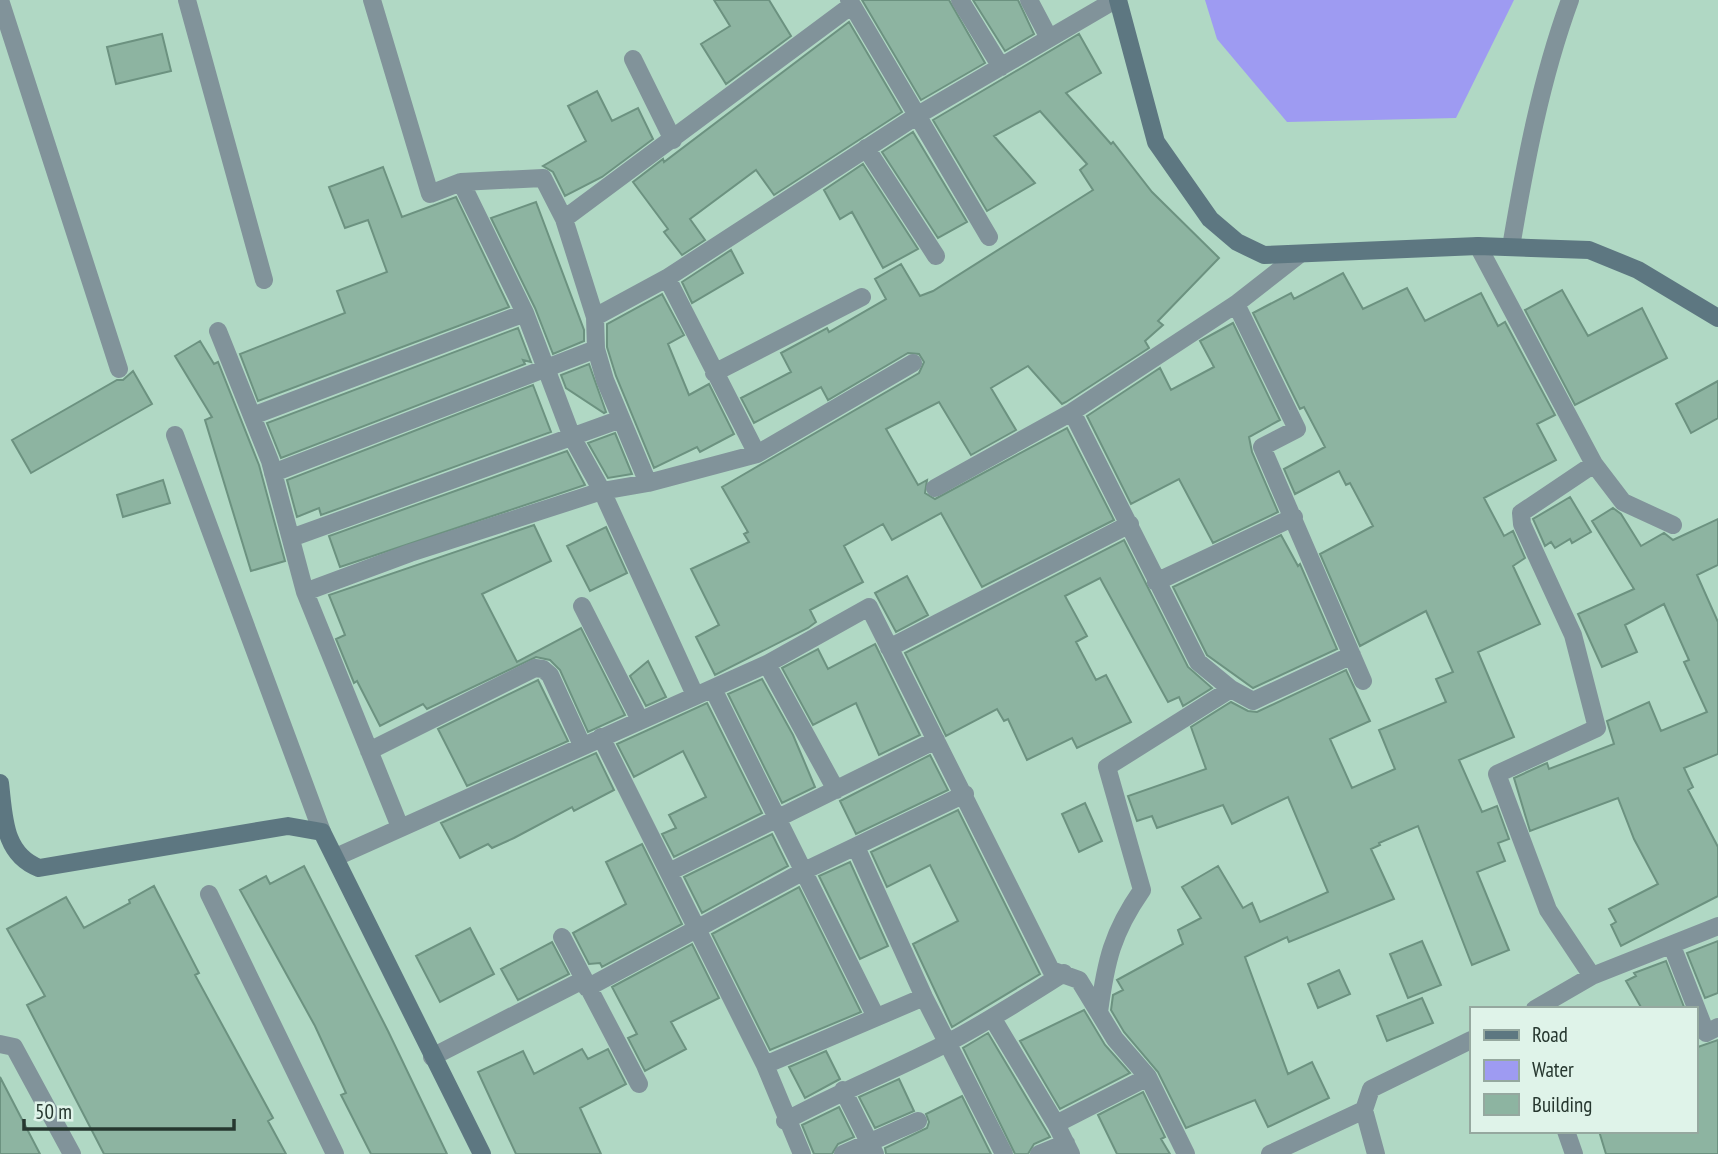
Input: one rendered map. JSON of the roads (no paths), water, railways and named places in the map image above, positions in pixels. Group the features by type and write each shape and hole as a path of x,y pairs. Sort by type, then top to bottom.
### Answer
{"street":[{"path":"0,0 119,369"},
{"path":"187,0 264,280"},
{"path":"372,0 430,194 461,182 543,178 564,219 595,317 596,349 648,483"},
{"path":"960,0 1000,67"},
{"path":"1028,0 1049,38"},
{"path":"595,317 667,278 918,115 1116,0 1156,142 1210,219 1237,242 1264,255 1478,246 1589,250 1638,270 1718,318"},
{"path":"1511,247 1526,159 1559,31 1570,0"},
{"path":"564,219 673,140 850,2 989,237"},
{"path":"633,59 673,140"},
{"path":"866,148 936,256"},
{"path":"461,182 525,313 572,437 602,491 695,695"},
{"path":"1478,246 1594,464 1623,502 1673,525"},
{"path":"935,488 1072,412 1236,303 1300,254"},
{"path":"667,278 757,453"},
{"path":"714,373 862,298"},
{"path":"1236,303 1297,429 1262,447 1363,681"},
{"path":"252,416 525,313"},
{"path":"218,331 273,473 305,592 400,827"},
{"path":"273,473 596,349"},
{"path":"305,592 410,553 602,491 648,483 757,453 913,363"},
{"path":"1072,412 1198,662 1231,689 1253,701 1352,655"},
{"path":"290,538 621,419"},
{"path":"175,435 322,832 482,1154"},
{"path":"1592,976 1548,910 1497,774 1597,728 1573,635 1522,524 1521,513 1594,464"},
{"path":"1156,582 1294,517"},
{"path":"890,648 1130,524"},
{"path":"582,606 640,720"},
{"path":"336,856 767,664 869,607 1051,970 1079,980 1115,1039 1148,1077 1186,1154"},
{"path":"767,664 836,790"},
{"path":"369,751 534,668 543,669 550,675 582,746"},
{"path":"713,689 876,1017"},
{"path":"1099,1012 1106,959 1124,916 1142,890 1107,767 1231,689"},
{"path":"601,737 765,1065 786,1121 802,1154"},
{"path":"669,872 779,821 936,740"},
{"path":"0,783 5,829 13,847 25,863 39,868 288,825 322,832"},
{"path":"432,1057 697,929 804,871 965,794"},
{"path":"856,847 924,997 1004,1154"},
{"path":"209,894 335,1154"},
{"path":"1538,1007 1592,976 1718,926"},
{"path":"562,937 639,1084"},
{"path":"1672,946 1696,1007"},
{"path":"786,1121 843,1090 993,1019 1064,973"},
{"path":"765,1065 924,997"},
{"path":"1697,1010 1706,1033"},
{"path":"993,1019 1068,1149 1039,1154"},
{"path":"1376,1154 1364,1110 1371,1089 1470,1040"},
{"path":"0,1044 13,1047 72,1154"},
{"path":"1056,1124 1148,1077"},
{"path":"843,1090 873,1148"},
{"path":"1273,1153 1364,1110"},
{"path":"843,1154 873,1148 918,1121"},
{"path":"1567,1133 1574,1154"}],"water":[{"path":"1205,0 1514,0 1456,118 1287,122 1217,39"}]}
